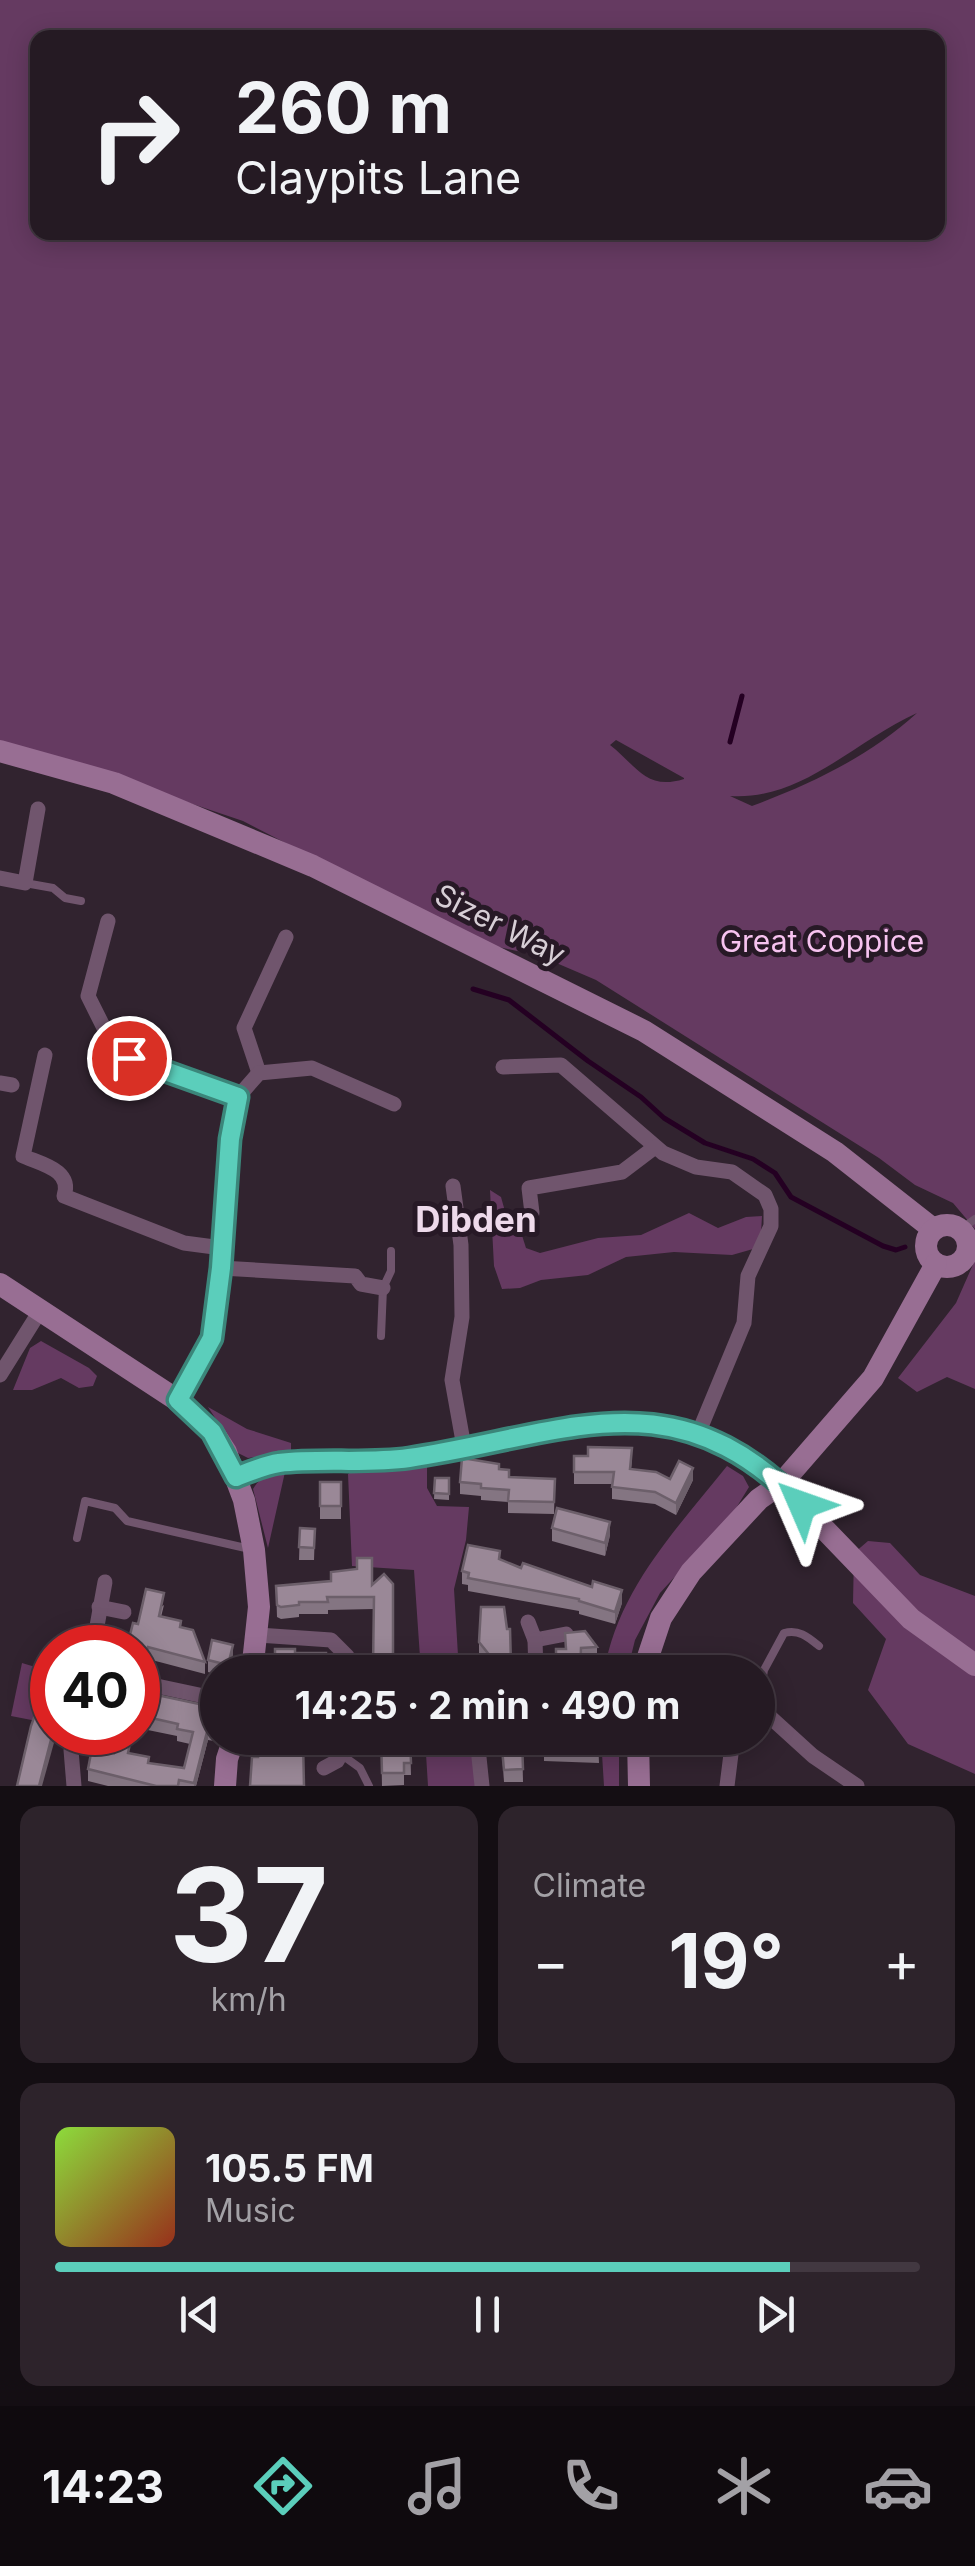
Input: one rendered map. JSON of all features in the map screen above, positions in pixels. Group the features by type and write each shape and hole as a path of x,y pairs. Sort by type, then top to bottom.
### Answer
{"street":[{"name":"Sizer Way","path":"0,751 114,783 313,866 644,1031 835,1152 933,1230"},
{"path":"0,878 25,883 38,809"},
{"path":"108,921 88,996 109,1038 129,1058 238,1097"},
{"path":"259,1072 244,1028 286,937"},
{"path":"45,1055 23,1156 58,1172 67,1187 64,1196 184,1243 222,1248"},
{"path":"503,1067 562,1066 655,1147 696,1167 732,1172 765,1195 771,1208 771,1226 748,1276 744,1323 698,1434"},
{"path":"178,1400 212,1338 230,1139 238,1097 259,1072 312,1068 394,1104"},
{"path":"532,1214 529,1188 622,1172 655,1147"},
{"path":"453,1186 461,1245 462,1316 452,1380 464,1446"},
{"path":"943,1224 968,1224 966,1256 954,1266 936,1264 926,1249 933,1230 943,1224"},
{"path":"649,1655 661,1618 691,1572 759,1499 781,1484 873,1378 936,1264"},
{"path":"221,1268 355,1276 362,1284 383,1288"},
{"path":"0,1284 178,1400 212,1432 236,1477 254,1550 258,1635 255,1655"},
{"path":"0,1375 40,1312"},
{"path":"236,1477 276,1463 406,1458 576,1424 613,1421 698,1434 756,1463 911,1619 975,1665"},
{"path":"96,1625 105,1582"},
{"path":"99,1608 124,1612"},
{"path":"528,1622 535,1655"},
{"path":"535,1640 566,1634"},
{"path":"258,1635 320,1636 331,1640 345,1655"},
{"path":"160,1686 200,1694"},
{"path":"775,1721 813,1756 858,1786"},
{"path":"71,1755 74,1786"},
{"path":"225,1786 228,1755"},
{"path":"324,1768 341,1755"},
{"path":"479,1755 482,1786"},
{"path":"639,1755 640,1786"},
{"path":"726,1786 731,1755"}],"lane":[{"path":"25,883 52,888 64,898 81,902"},
{"path":"381,1336 383,1288 391,1271 391,1251"},
{"path":"77,1538 85,1501 115,1508 127,1522 254,1550"},
{"path":"772,1655 784,1633 792,1630 819,1646"},
{"path":"343,1755 360,1768 369,1786"}],"green space":[{"name":"Great Coppice","path":"0,0 975,0 975,1229 953,1203 915,1185 879,1158 596,980 540,956 480,943 243,821 0,746","holes":["917,713 860,756 796,788 752,806 730,796 756,795 805,779","616,740 684,778 684,779 651,779 610,745"]},
{"path":"490,1190 501,1197 508,1222 519,1226 526,1248 540,1253 598,1238 641,1235 689,1213 718,1228 746,1217 762,1216 761,1233 753,1249 732,1255 674,1252 626,1257 588,1275 502,1289 494,1266"},
{"path":"975,1260 975,1389 947,1377 917,1392 898,1378 956,1303"},
{"path":"41,1341 89,1368 97,1376 93,1386 79,1388 61,1378 32,1390 13,1390 30,1348"},
{"path":"208,1407 247,1429 291,1443 291,1451 248,1458 238,1453"},
{"path":"427,1460 427,1488 437,1506 469,1507 454,1589 458,1655 420,1655 414,1570 352,1566 348,1474 364,1464"},
{"path":"727,1466 743,1476 749,1487 733,1513 660,1593 631,1655 608,1655 622,1614 669,1537"},
{"path":"285,1472 268,1548 253,1489 263,1479"},
{"path":"868,1541 890,1543 920,1575 975,1596 975,1774 908,1744 868,1690 886,1639 853,1603 854,1553"},
{"path":"22,1663 30,1665 30,1720 11,1716"},
{"path":"426,1755 472,1755 475,1786 428,1786"},
{"path":"602,1755 619,1755 619,1786 604,1786"}],"building":[{"path":"588,1447 632,1448 630,1469 656,1472 670,1479 679,1461 693,1468 676,1503 655,1492 612,1487 614,1472 574,1472 574,1456 588,1456"},
{"path":"462,1458 499,1464 499,1469 509,1470 509,1477 555,1479 554,1502 508,1501 509,1490 460,1482"},
{"path":"435,1478 449,1478 449,1494 434,1493"},
{"path":"320,1482 341,1482 341,1506 320,1506"},
{"path":"557,1508 610,1522 605,1543 552,1528"},
{"path":"300,1528 315,1529 314,1548 299,1547"},
{"path":"468,1545 500,1551 499,1559 521,1568 523,1563 592,1587 593,1581 622,1590 615,1612 579,1599 468,1578 469,1573 462,1571"},
{"path":"357,1558 372,1558 372,1585 384,1574 393,1584 393,1655 373,1655 374,1597 327,1597 328,1602 277,1605 276,1586 331,1581 331,1572 357,1569"},
{"path":"146,1589 164,1593 159,1616 181,1621 180,1627 193,1630 202,1655 200,1661 160,1650 160,1625 132,1625 138,1624"},
{"path":"481,1607 504,1607 511,1655 489,1655 479,1642"},
{"path":"585,1631 597,1647 581,1648 581,1655 556,1655 556,1649 566,1649 565,1633"},
{"path":"212,1640 233,1645 230,1655 209,1655"},
{"path":"275,1649 326,1653 326,1655 275,1655"},
{"path":"160,1696 200,1704 201,1755 194,1783 179,1780 178,1786 156,1786 88,1769 91,1755 138,1755 149,1757 148,1763 184,1768 193,1732 177,1729 178,1724 160,1720"},
{"path":"30,1730 30,1755 47,1755 39,1786 17,1786"},
{"path":"303,1755 304,1786 250,1786 252,1757"},
{"path":"381,1755 411,1755 411,1763 404,1763 404,1773 382,1773"},
{"path":"503,1755 523,1755 523,1769 504,1770"}],"waterway":[{"path":"730,742 742,696"},
{"path":"473,989 509,1000 664,1118 705,1143 753,1159 775,1173 791,1197 883,1246 896,1250 905,1247"}],"district":[{"name":"Dibden","path":"476,1220"}],"route":[{"path":"129,1058 238,1097 230,1139 212,1338 178,1400 212,1432 236,1477 276,1463 406,1458 576,1424 613,1421 698,1434 722,1444 756,1463 802,1505"}]}
